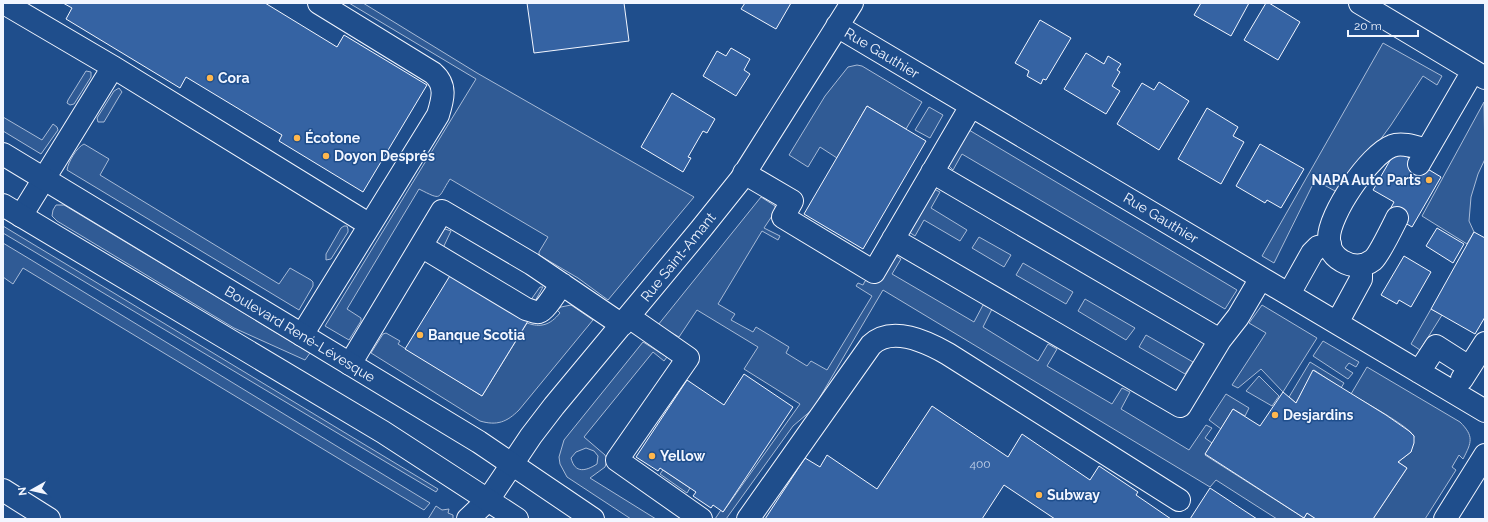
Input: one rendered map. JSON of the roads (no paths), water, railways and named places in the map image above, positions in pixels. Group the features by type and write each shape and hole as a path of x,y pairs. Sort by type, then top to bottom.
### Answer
{"street":[{"path":"4,3 113,67 370,225"},
{"path":"302,335 438,116 442,105 442,85 433,73 319,3"},
{"name":"Rue Saint-Amant","path":"468,519 487,509 512,464 554,406 701,229 744,173 852,3"},
{"path":"1360,3 1479,74 1423,157 1400,144 1392,146 1383,151 1354,182 1345,196 1331,225 1328,239 1331,251 1336,258 1354,266 1364,265 1374,259 1397,218"},
{"name":"Rue Gauthier","path":"837,26 1485,411"},
{"path":"22,216 113,67"},
{"path":"744,173 792,201 783,217 874,272 971,106"},
{"name":"Boulevard René-Lévesque","path":"3,154 479,442 593,519"},
{"path":"932,172 1220,340"},
{"path":"3,205 383,432 487,509 517,519"},
{"path":"350,364 442,211 688,358 617,460 701,519"},
{"path":"893,239 1180,406 1220,340 1238,317 1261,278"},
{"path":"1289,294 1312,253 1318,247 1330,244"},
{"path":"421,246 533,312 539,312 545,309 562,284"},
{"path":"1337,323 1361,279 1361,265"},
{"path":"748,519 871,345 877,339 892,336 919,339 948,354 1179,500"},
{"path":"1454,392 1485,343"},
{"path":"1420,372 1436,346 1469,367"},
{"path":"1445,519 1485,455"},
{"path":"3,490 49,519"}],"place":[{"name":"Cora","path":"210,78"},
{"name":"Écotone","path":"297,138"},
{"name":"Doyon Després","path":"326,156"},
{"name":"NAPA Auto Parts","path":"1429,180"},
{"name":"Banque Scotia","path":"420,335"},
{"name":"Desjardins","path":"1275,415"},
{"name":"Yellow","path":"652,456"},
{"name":"Subway","path":"1039,495"}]}
